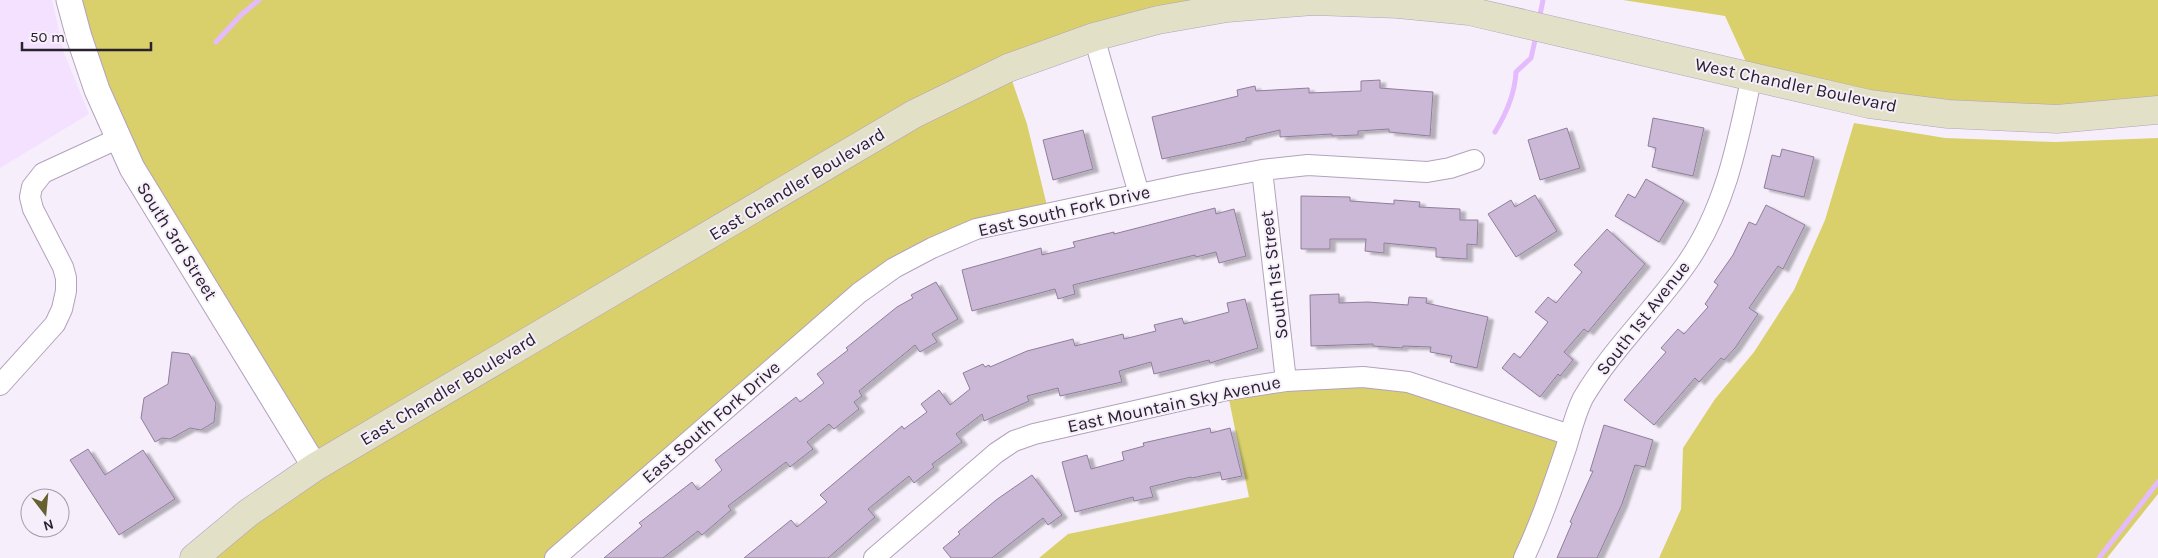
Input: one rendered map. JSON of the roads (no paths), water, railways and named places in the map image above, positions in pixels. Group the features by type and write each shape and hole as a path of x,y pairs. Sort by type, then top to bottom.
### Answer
{"main road":[{"name":"East Chandler Boulevard","path":"194,558 248,513 315,467 914,114 1008,68 1094,37 1158,20 1227,8 1313,1 1470,6"},
{"name":"West Chandler Boulevard","path":"1470,6 1538,27 1752,75 1869,104 1948,114 2057,119 2158,110"}],"street":[{"name":"South 3rd Street","path":"69,0 97,90 117,139 148,195 315,467"},
{"path":"1094,37 1138,194"},
{"name":"South 1st Avenue","path":"1524,558 1539,526 1582,401 1599,372 1666,291 1703,236 1728,180 1752,75"},
{"path":"0,385 55,324 62,309 66,291 66,278 63,267 33,209 30,197 32,187 43,173 117,139"},
{"name":"East South Fork Drive","path":"555,558 858,293 894,268 976,229 1138,194 1262,170 1308,165 1426,172 1450,168 1474,160"},
{"name":"South 1st Street","path":"1262,170 1286,381"},
{"name":"East Mountain Sky Avenue","path":"874,558 953,488 1014,441 1227,390 1286,381 1363,377 1408,382 1570,435"}],"waterway":[{"path":"216,42 242,14 259,0"},
{"path":"1539,20 1543,0"},
{"path":"1495,132 1509,103 1516,72 1531,58 1536,36"},
{"path":"2099,558 2158,482"}]}
